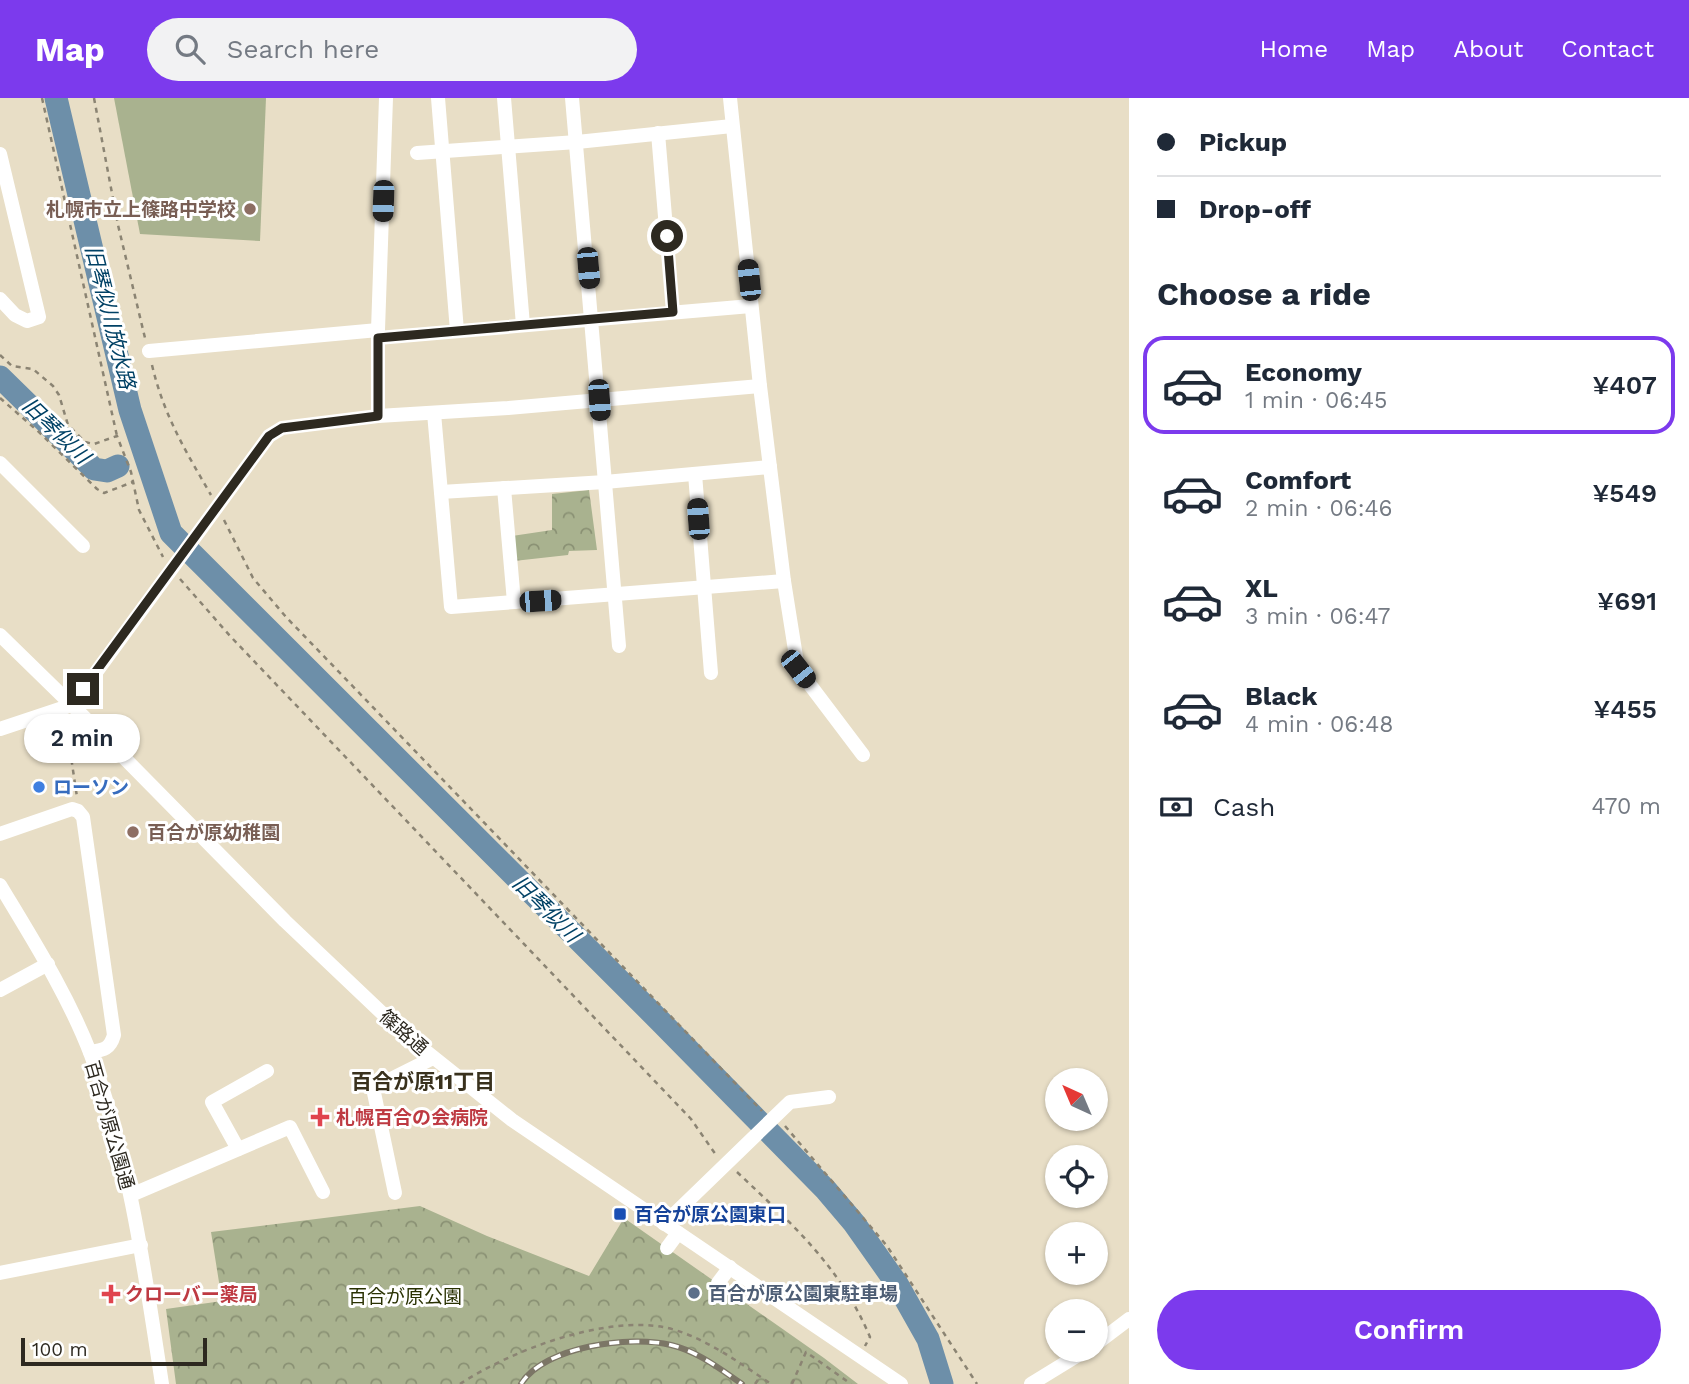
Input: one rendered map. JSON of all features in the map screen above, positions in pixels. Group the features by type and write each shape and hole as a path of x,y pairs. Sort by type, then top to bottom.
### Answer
{"street":[{"path":"378,416 386,98"},
{"path":"438,98 457,331"},
{"path":"504,98 523,325"},
{"path":"572,98 619,646"},
{"path":"730,98 760,386 784,581 798,669 863,755"},
{"path":"416,153 577,142 733,126"},
{"path":"658,133 673,312"},
{"path":"0,154 39,317 27,321 15,315 0,299"},
{"path":"149,351 378,334 457,331 751,306"},
{"path":"0,729 72,705 172,561 217,515 269,436 282,428 378,416 760,386"},
{"path":"434,413 451,607 784,581"},
{"path":"0,463 83,546"},
{"path":"441,492 605,482 770,467"},
{"path":"695,474 702,588 711,673"},
{"path":"504,488 514,602"},
{"name":"篠路通","path":"0,635 285,921 433,1058 512,1120 901,1384"},
{"path":"0,834 72,809 83,817 114,1035 111,1045 105,1050 90,1052"},
{"name":"百合が原公園通","path":"0,885 48,964 90,1052 112,1118 141,1245 162,1384"},
{"path":"0,990 48,964"},
{"path":"395,1193 373,1088 433,1058"},
{"path":"238,1149 212,1102 267,1071"},
{"path":"664,1224 790,1102 829,1097"},
{"path":"131,1195 290,1127 323,1192"},
{"path":"667,1248 678,1233"},
{"path":"0,1273 141,1245"},
{"path":"718,1283 730,1266"},
{"path":"1108,1335 1129,1319"},
{"path":"1031,1384 1067,1362"}],"path":[{"path":"42,98 117,436 133,482 139,510 149,533 172,561"},
{"path":"94,98 118,225 157,386 177,438 213,498"},
{"path":"0,355 12,366 33,369 53,386 59,395 68,425 85,442 94,444 117,436"},
{"path":"0,398 50,442 97,489 104,493 133,482"},
{"path":"217,515 253,578 285,617 764,1113 783,1122 887,1245 976,1384"},
{"path":"178,576 231,636 691,1119 719,1160 729,1161 803,1236 843,1283 857,1306 870,1337 859,1356"},
{"path":"67,730 78,811"},
{"path":"461,1384 508,1358 562,1337 624,1325 663,1327 694,1339 729,1356 771,1384"},
{"path":"792,1384 806,1352 851,1384"},
{"path":"755,1384 760,1377"}],"green space":[{"path":"114,98 266,98 260,241 140,234"},
{"path":"589,490 597,550 569,551 568,555 514,561 512,536 552,530 552,494"},
{"name":"百合が原公園","path":"420,1206 589,1276 624,1218 858,1384 176,1384 166,1309 222,1301 211,1232"}],"waterway":[{"name":"旧琴似川","path":"56,98 130,410 171,533 826,1190 854,1223 897,1284 928,1339 942,1384"},
{"name":"旧琴似川","path":"0,377 94,469 107,471 118,466"}],"railway":[{"path":"521,1384 532,1371 568,1352 590,1346 634,1342 654,1342 681,1348 708,1361 742,1384"}],"place":[{"name":"札幌市立上篠路中学校","path":"250,209"},
{"name":"ローソン","path":"39,787"},
{"name":"百合が原幼稚園","path":"133,832"},
{"name":"札幌百合の会病院","path":"320,1117"},
{"name":"百合が原公園東口","path":"620,1214"},
{"name":"百合が原公園東駐車場","path":"694,1293"},
{"name":"クローバー薬局","path":"111,1294"}],"district":[{"name":"百合が原11丁目","path":"423,1082"}],"route":[{"path":"83,689 269,436 282,428 378,416 378,338 673,312 667,236"}],"water label":[{"name":"旧琴似川放水路","path":"110,317"}]}
